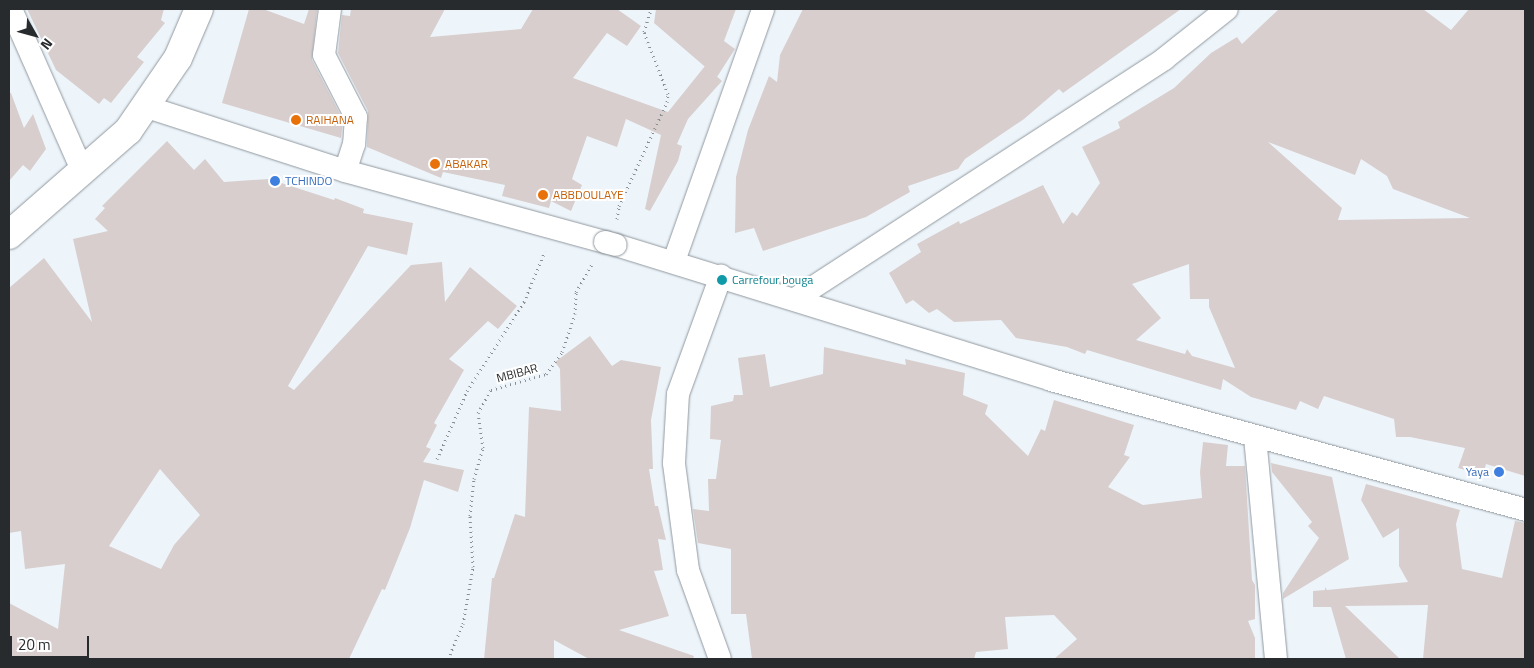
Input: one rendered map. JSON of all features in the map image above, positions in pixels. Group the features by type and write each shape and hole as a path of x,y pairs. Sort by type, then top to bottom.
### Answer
{"street":[{"path":"11,9 82,170"},
{"path":"9,235 128,131 147,107 178,58 199,9"},
{"path":"330,9 324,55 356,117 354,144 345,171"},
{"path":"674,261 763,9"},
{"path":"795,299 1155,64 1228,9"},
{"path":"147,107 345,171 674,261 1051,380 1525,510"},
{"path":"720,659 688,570 674,463 678,394 721,276"},
{"path":"1255,437 1276,659"}],"path":[{"name":"MBIBAR","path":"448,659 463,624 473,567 470,516 474,479 483,448 478,413 491,390 546,374 562,352 575,314 576,292 608,244 619,206 668,102 668,94 644,32 651,9"},
{"path":"437,460 467,391 524,302 553,229"}],"building":[{"path":"27,9 164,9 161,20 165,23 137,57 144,62 111,103 104,98 99,104 56,70"},
{"path":"249,9 263,9 304,24 309,9 317,10 312,60 343,120 341,138 222,103"},
{"path":"351,9 445,9 430,37 521,29 533,9 617,9 641,26 627,46 607,33 573,78 668,112 705,66 722,81 688,119 677,144 682,146 678,161 650,211 645,209 661,135 626,119 617,147 587,136 572,179 582,185 571,211 551,201 549,208 502,196 505,185 443,172 441,178 367,147 368,111 338,53 342,15 350,16"},
{"path":"656,9 736,9 724,41 735,49 717,77 654,23"},
{"path":"803,9 1181,9 1063,93 1059,89 1024,119 965,159 958,169 908,186 910,192 866,217 763,251 754,228 735,233 736,177 748,130 769,76 777,82 780,55"},
{"path":"1279,9 1423,9 1451,30 1469,9 1525,9 1525,476 1486,464 1483,475 1458,468 1465,448 1410,437 1396,437 1394,419 1324,396 1318,409 1300,401 1296,410 1251,397 1223,379 1221,390 1087,350 1085,354 1067,347 1016,338 1001,320 954,322 937,309 929,313 913,300 906,304 889,273 921,252 917,244 959,221 960,224 1043,185 1063,224 1072,212 1077,216 1100,183 1082,147 1120,128 1118,122 1174,88 1211,53 1237,37 1242,44","holes":["1268,142 1355,175 1361,159 1387,176 1393,189 1470,218 1338,220 1342,208","1189,264 1190,299 1209,299 1209,307 1235,368 1192,356 1187,349 1185,354 1136,340 1161,318 1132,284"]},
{"path":"9,93 11,93 24,128 33,114 46,149 30,171 23,165 9,181"},
{"path":"167,141 194,170 205,159 224,182 269,179 334,200 335,198 364,209 363,213 413,223 407,255 368,246 288,386 294,390 411,265 442,262 445,302 470,267 517,306 498,329 488,321 449,359 464,370 434,423 437,425 426,447 431,449 423,462 464,470 458,492 424,480 410,528 385,590 382,589 349,659 9,659 9,603 58,629 65,564 25,569 21,531 9,533 9,288 44,258 92,322 73,239 108,231 95,219 105,208 102,206","holes":["160,469 200,515 174,545 161,569 109,546"]},
{"path":"590,336 612,366 621,360 661,367 651,420 653,469 649,469 655,506 658,506 666,540 658,539 663,570 654,571 669,616 619,630 694,656 693,659 589,659 554,640 554,659 484,659 492,578 494,578 515,514 525,517 529,407 561,411 560,369 555,362"},
{"path":"824,347 906,365 905,359 965,373 963,395 988,405 985,414 1028,456 1041,429 1045,431 1054,400 1134,425 1124,455 1130,457 1108,487 1143,505 1202,498 1200,472 1203,442 1228,445 1226,466 1245,466 1252,580 1255,585 1255,619 1248,621 1255,638 1255,659 1054,659 1077,639 1054,615 1005,617 1008,649 976,652 974,659 752,659 746,614 731,614 731,549 698,543 693,509 709,511 708,479 716,479 721,440 710,439 711,406 733,401 734,395 743,395 738,358 765,354 770,387 823,374"},
{"path":"1271,463 1332,477 1349,559 1283,599 1283,593 1319,538 1308,526 1312,522 1272,472"},
{"path":"1366,484 1460,510 1456,524 1462,569 1502,578 1515,521 1525,523 1525,659 1423,659 1428,605 1345,606 1400,659 1346,659 1331,607 1313,607 1313,591 1325,590 1325,587 1327,590 1408,582 1399,566 1399,528 1383,538 1361,500"}],"place":[{"name":"RAIHANA","path":"296,120"},
{"name":"ABAKAR","path":"435,164"},
{"name":"TCHINDO","path":"275,181"},
{"name":"ABBDOULAYE","path":"543,195"},
{"name":"Carrefour bouga","path":"722,280"},
{"name":"Yaya","path":"1499,472"}]}
